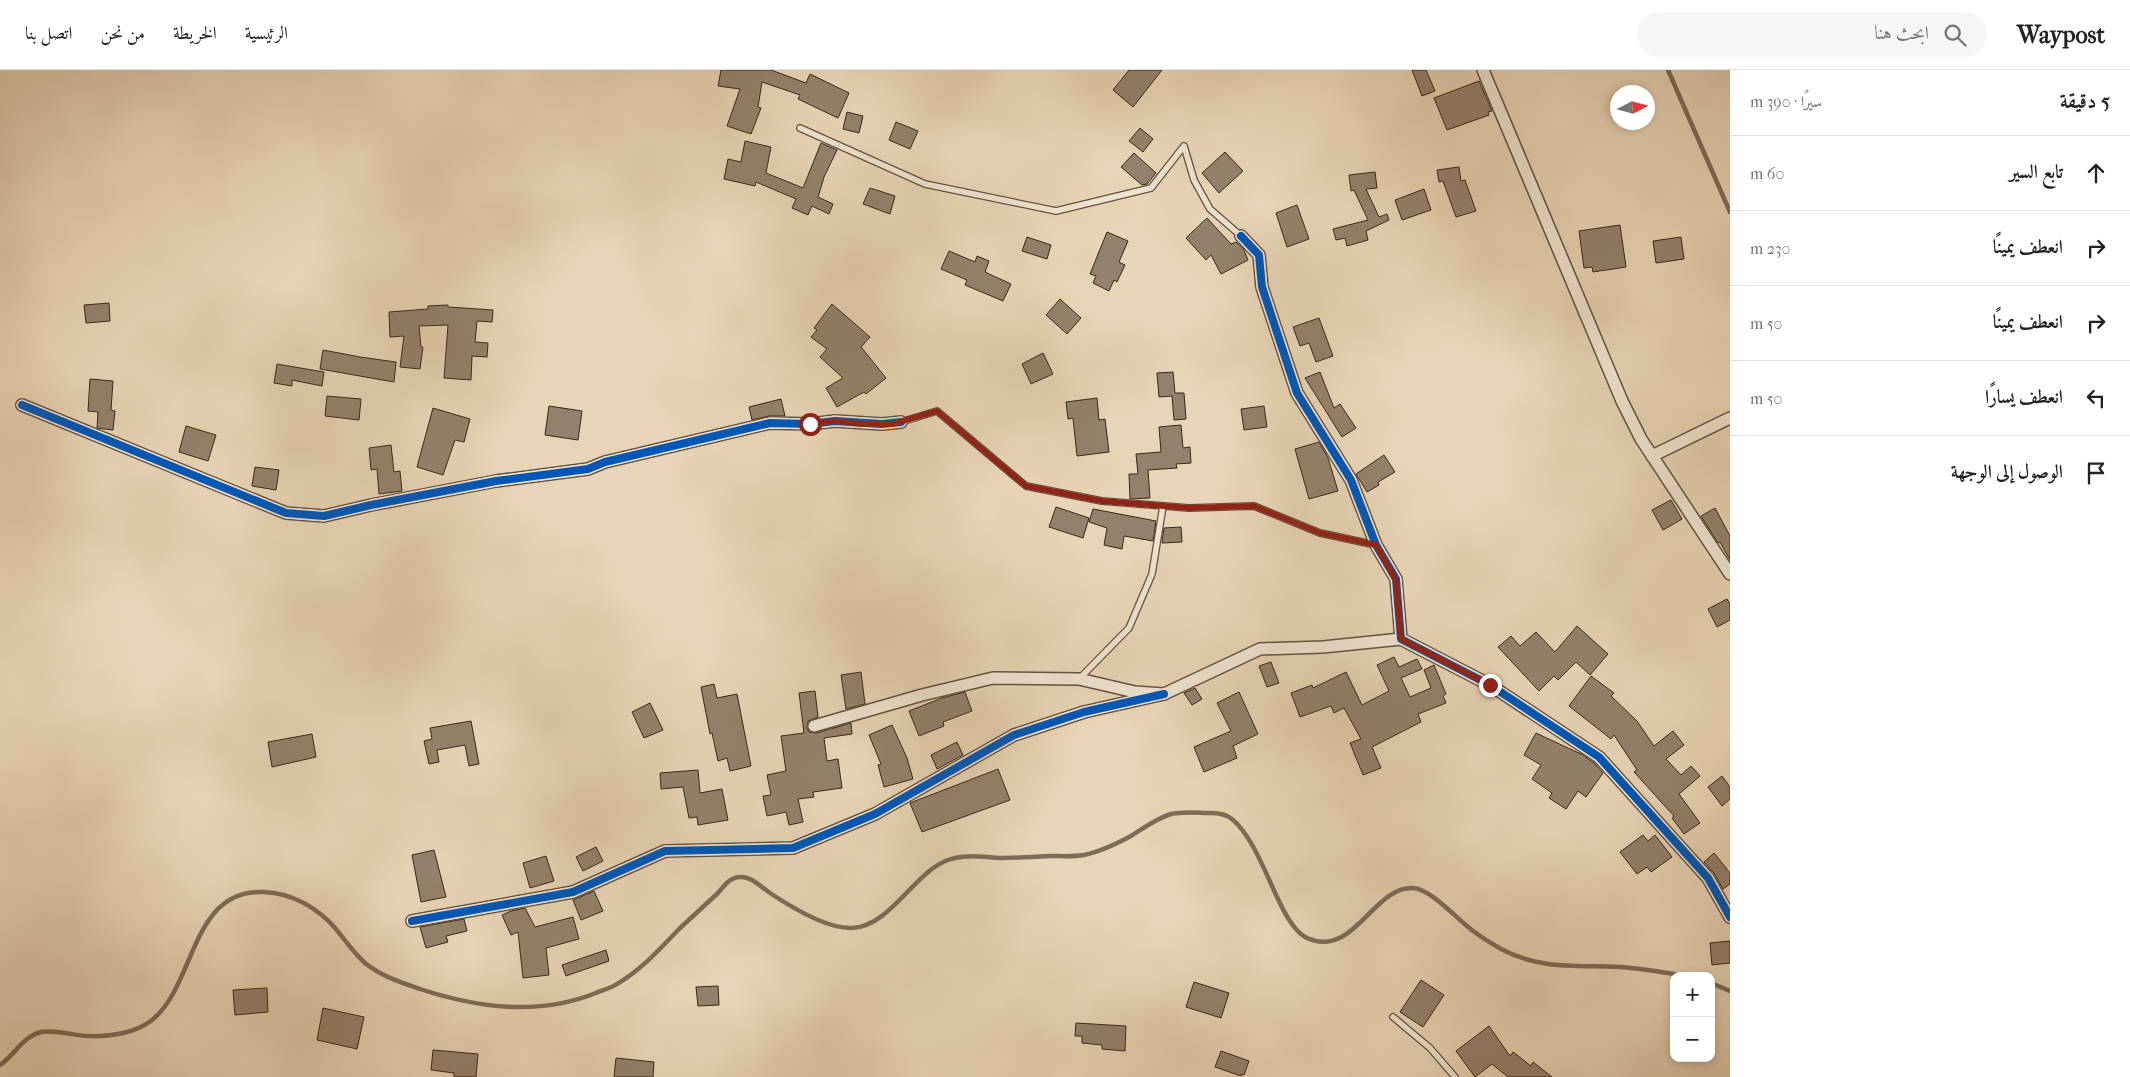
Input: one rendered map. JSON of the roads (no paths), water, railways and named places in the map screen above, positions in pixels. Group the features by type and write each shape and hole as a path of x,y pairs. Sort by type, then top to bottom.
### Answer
{"street":[{"path":"1483,70 1622,401 1652,456 1730,574"},
{"path":"1241,236 1259,255 1262,287 1297,393 1351,480 1376,545 1396,580 1401,639"},
{"path":"22,405 286,513 324,516 370,505 496,482 588,469 605,462 770,423 810,424 835,421 882,424 901,422"},
{"path":"1652,456 1730,418"},
{"path":"412,921 572,892 665,851 793,848 875,814 1014,735 1084,712 1164,694 1260,649 1323,647 1401,639 1490,685 1599,757 1708,878 1730,917"},
{"path":"814,726 922,695 994,678 1079,678 1135,692 1164,694"}],"lane":[{"path":"800,128 925,184 1056,211 1151,188 1184,146 1194,180 1210,209 1241,236"},
{"path":"901,422 937,411 1026,486 1102,501 1189,508 1254,506 1320,533 1376,545"},
{"path":"1079,678 1129,628 1152,574 1162,506"},
{"path":"1393,1017 1430,1048 1455,1077"}],"waterway":[{"path":"1668,70 1730,212"},
{"path":"0,1065 34,1034 53,1031 83,1036 105,1036 130,1031 152,1020 166,1004 178,985 208,922 221,906 240,895 264,892 274,893 285,895 304,903 329,921 365,963 378,972 398,981 442,996 464,1001 486,1005 530,1007 574,1000 617,984 642,966 728,882 736,877 752,880 788,905 821,921 852,928 866,925 879,918 891,909 924,875 948,860 967,856 1005,858 1084,855 1120,842 1161,818 1171,814 1191,812 1225,815 1240,827 1262,863 1285,913 1297,931 1307,938 1323,942 1338,939 1351,931 1386,898 1399,890 1413,888 1436,899 1473,931 1490,943 1516,956 1559,965 1635,968 1670,974"},
{"path":"1715,985 1730,991"}]}
